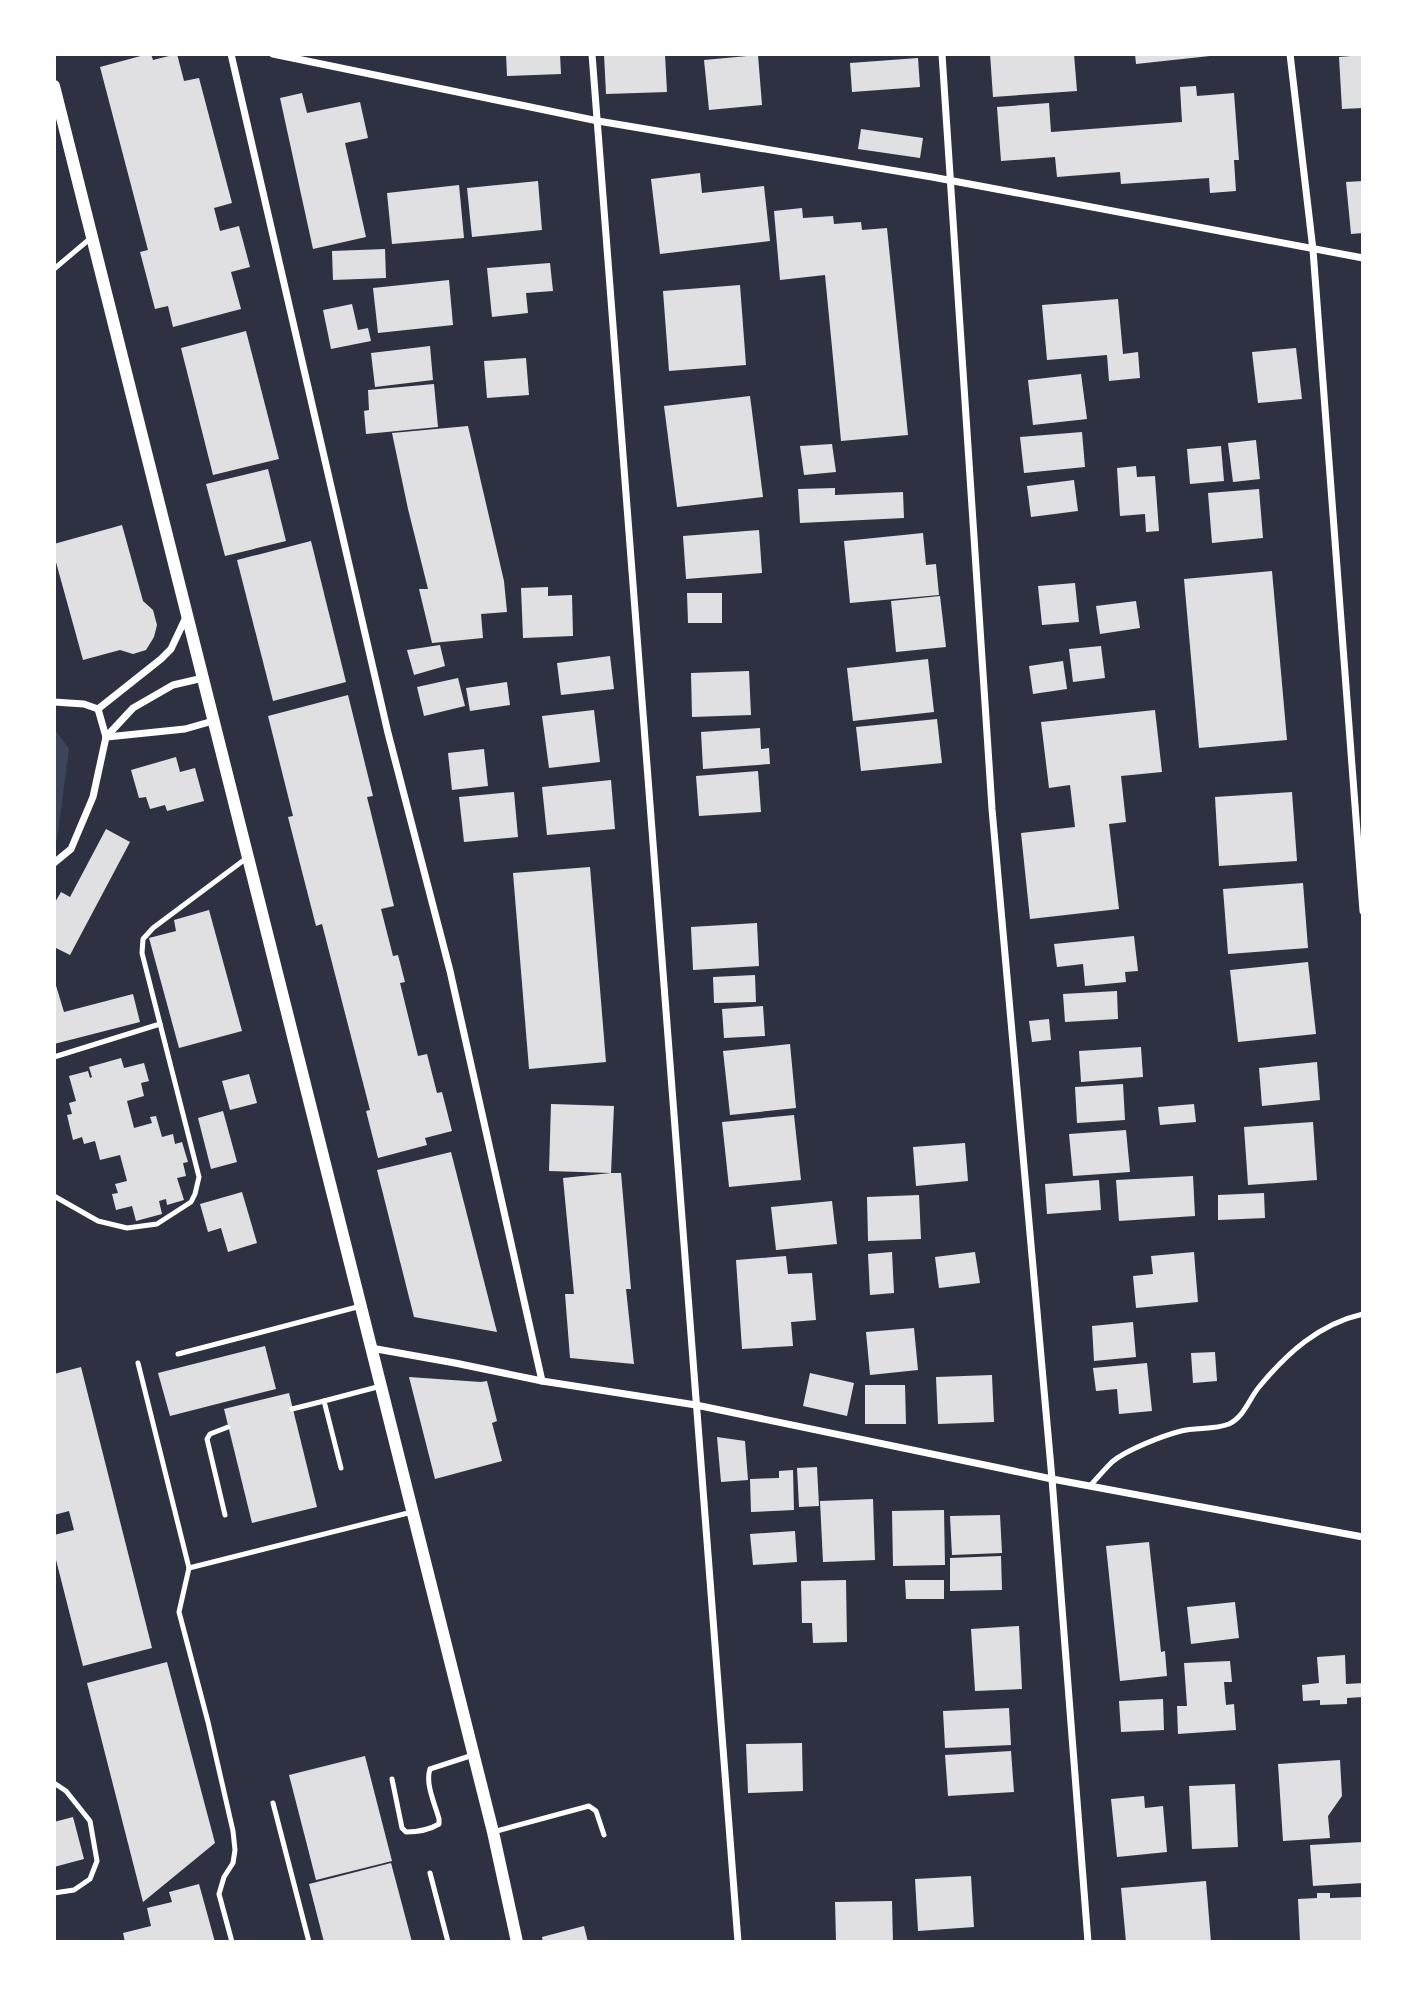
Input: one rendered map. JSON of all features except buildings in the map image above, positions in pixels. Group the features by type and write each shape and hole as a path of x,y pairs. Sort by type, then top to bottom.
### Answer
{"street":[{"path":"231,54 388,733 450,971 542,1381"},
{"path":"273,54 598,121 950,181 1363,258"},
{"path":"592,54 738,1942"},
{"path":"942,54 992,809 1052,1479 1088,1942"},
{"path":"1290,54 1313,250 1363,911"},
{"path":"54,86 493,1832 517,1942"},
{"path":"98,709 171,649 187,615"},
{"path":"106,737 133,708 173,685 203,678"},
{"path":"54,702 84,704 98,709"},
{"path":"54,863 71,849 93,797 106,737 98,709"},
{"path":"106,737 185,729 214,721"},
{"path":"371,1348 542,1381 696,1405 1052,1479 1363,1537"}],"lane":[{"path":"54,269 92,237"},
{"path":"54,1196 98,1221 127,1228 157,1224 191,1202 199,1177 142,953 144,939 153,928 248,857"},
{"path":"54,1056 160,1024"},
{"path":"177,1354 361,1306"},
{"path":"1090,1486 1114,1461 1143,1445 1183,1430 1230,1424 1242,1414 1258,1389 1281,1363 1314,1334 1343,1319 1363,1314"},
{"path":"138,1363 190,1568 179,1612 233,1831 233,1863 224,1877 219,1894 232,1942"},
{"path":"292,1409 381,1386"},
{"path":"324,1401 341,1468"},
{"path":"225,1515 207,1439 210,1434 228,1427"},
{"path":"190,1568 412,1512"},
{"path":"392,1779 402,1828 406,1832 415,1832 435,1827 439,1824 439,1819 429,1783 430,1769 473,1755"},
{"path":"54,1783 66,1791 90,1821 97,1861 90,1879 74,1890 54,1893"},
{"path":"273,1803 309,1942"},
{"path":"493,1832 589,1806 596,1811 604,1835"},
{"path":"430,1873 448,1942"}],"shaded area":[{"path":"54,728 69,749 57,840 54,842"}]}
